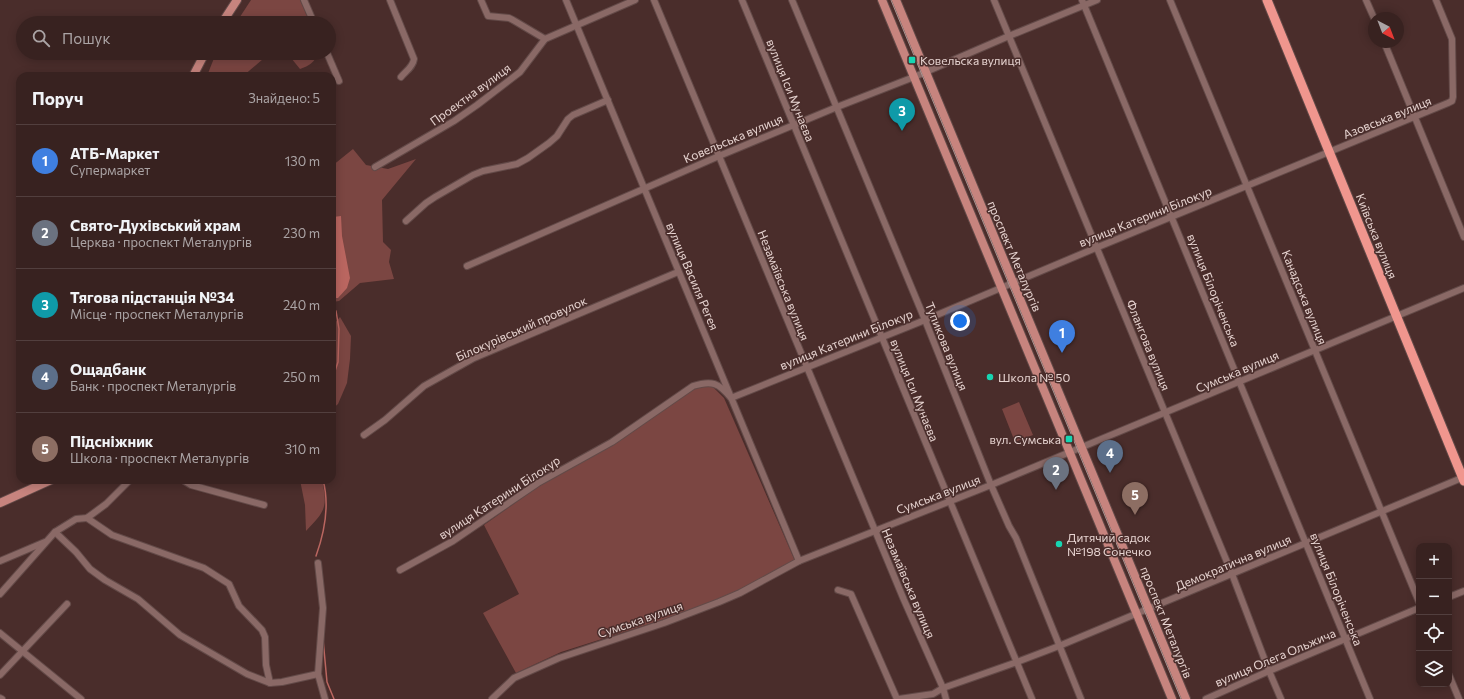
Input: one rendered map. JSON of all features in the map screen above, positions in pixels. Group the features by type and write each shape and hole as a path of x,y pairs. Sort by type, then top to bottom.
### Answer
{"highway":[{"name":"Київська вулиця","path":"1267,0 1464,478"}],"main road":[{"path":"227,16 237,0"},
{"name":"проспект Металургів","path":"882,0 1172,699"},
{"name":"проспект Металургів","path":"896,0 1186,699"},
{"path":"195,72 201,60"},
{"path":"0,503 42,484"}],"street":[{"path":"304,0 311,16"},
{"path":"390,0 414,59 409,69 401,76"},
{"path":"481,0 488,16 509,18 545,39 635,0"},
{"name":"вулиця Василя Регея","path":"566,0 645,187 678,272 706,334 799,561"},
{"name":"Незамаївська вулиця","path":"654,0 874,530 943,688 946,699"},
{"name":"вулиця Іси Мунаєва","path":"742,0 1032,699"},
{"name":"Тупикова вулиця","path":"792,0 925,320 991,485 1009,526 1016,538 1081,699"},
{"name":"Флангова вулиця","path":"994,0 1098,247 1232,574 1281,699"},
{"name":"Ковельська вулиця","path":"467,266 645,187 837,107 926,72 1083,3 1097,0"},
{"name":"Канадська вулиця","path":"1170,0 1416,595"},
{"path":"1366,0 1371,12"},
{"name":"Азовська вулиця","path":"1330,152 1452,101 1452,39 1436,0"},
{"name":"вулиця Білоріченська","path":"1083,3 1307,543 1370,699"},
{"name":"Проектна вулиця","path":"375,167 454,121 483,101 520,72 545,39"},
{"path":"1387,48 1464,237"},
{"path":"330,60 335,72"},
{"path":"336,74 339,81"},
{"path":"406,221 435,196 473,175 483,171 517,164 528,158 557,136 568,119 573,115 608,100"},
{"name":"вулиця Катерини Білокур","path":"400,570 453,541 538,483 612,442 693,386 702,383 711,383 724,389 732,398 881,336 925,320 1247,185 1330,152"},
{"name":"Білокурівський провулок","path":"364,435 385,420 424,386 474,358 678,272"},
{"name":"Сумська вулиця","path":"492,699 514,678 559,658 664,623 719,602 740,593 799,561 874,530 991,485 1464,288"},
{"name":"Демократична вулиця","path":"898,699 933,694 943,688 1059,646 1464,478"},
{"path":"0,594 55,532 76,519 87,518 106,504 126,484"},
{"path":"189,484 264,505"},
{"path":"87,518 112,535 204,568 229,584 239,606 262,630 265,637 266,665 270,683"},
{"path":"55,532 76,552 90,569 105,580 138,599 180,635 247,674 270,683 282,682 318,674"},
{"path":"0,561 46,541"},
{"path":"318,563 323,608 318,674 324,699"},
{"path":"838,590 851,594 898,699"},
{"path":"1452,596 1464,591"},
{"path":"0,675 67,604"},
{"name":"вулиця Олега Ольжича","path":"1206,699 1416,609"},
{"path":"0,633 81,699"},
{"path":"1452,682 1459,699"}],"shaded area":[{"path":"251,0 300,0 307,16 241,16"},
{"path":"213,60 262,60 248,72 209,72"},
{"path":"293,60 314,60 311,63 300,69"},
{"path":"353,149 366,165 388,169 416,159 382,200 383,242 391,250 389,262 394,279 360,283 339,301 336,301 336,163"},
{"path":"341,216 342,236 350,278 347,288 338,298 336,298 336,217"},
{"path":"340,317 351,336 347,383 336,406 336,322"},
{"path":"698,386 712,386 724,398 795,561 739,591 668,618 561,652 516,673 483,613 519,594 484,525 546,481"},
{"path":"1019,402 1033,435 1015,442 1002,409"},
{"path":"301,484 323,484 325,503 317,519 306,531 305,505"}],"waterway":[{"path":"336,311 339,329 338,362 336,368"},
{"path":"316,556 326,518 326,499 324,484"},
{"path":"323,639 327,682 334,699"}],"tram line":[{"path":"891,0 1181,699"}],"place":[{"name":"Ковельска вулиця","path":"912,60"},
{"name":"Тягова пiдстанцiя №34","path":"902,131"},
{"name":"АТБ-Маркет","path":"1062,353"},
{"name":"Школа № 50","path":"990,377"},
{"name":"вул. Сумська","path":"1069,439"},
{"name":"Ощадбанк","path":"1110,473"},
{"name":"Свято-Духівський храм","path":"1056,490"},
{"name":"Підсніжник","path":"1135,515"},
{"name":"Дитячий садок №198 Сонечко","path":"1059,544"}]}
